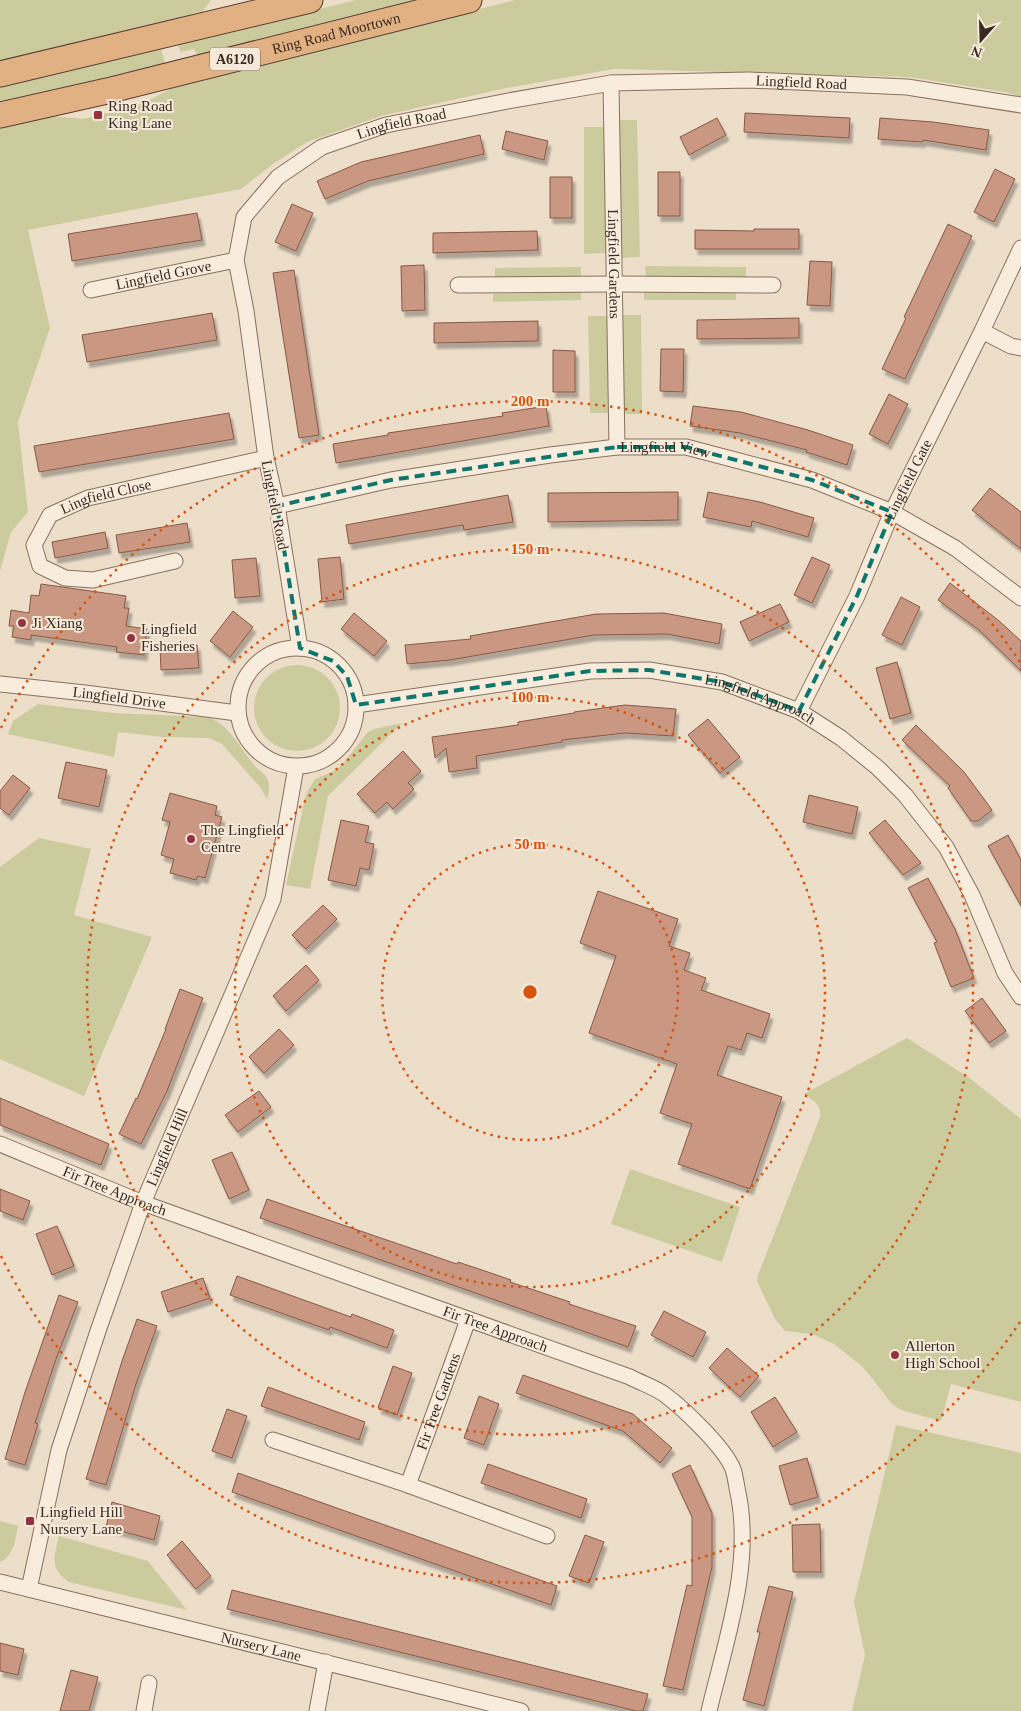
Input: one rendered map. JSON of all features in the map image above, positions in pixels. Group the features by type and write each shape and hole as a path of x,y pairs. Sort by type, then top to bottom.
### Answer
{"highway":[{"name":"A6120","path":"0,74 310,0"},
{"name":"Ring Road Moortown","path":"0,115 107,91 470,0"}],"street":[{"name":"Lingfield Road","path":"300,648 278,506 266,458 246,311 236,260 244,217 278,177 322,148 386,125 508,100 610,82 749,80 907,87 1021,105"},
{"name":"Lingfield Gardens","path":"610,82 617,447"},
{"name":"Lingfield Gate","path":"800,711 857,596 892,512 1021,248"},
{"name":"Lingfield Grove","path":"91,290 236,260"},
{"path":"458,285 773,284"},
{"path":"982,331 1011,346 1021,348"},
{"name":"Lingfield View","path":"278,506 391,480 550,455 617,447 686,447 812,480 892,512 954,548 1021,598"},
{"name":"Lingfield Close","path":"175,561 93,580 65,578 40,566 34,545 50,516 88,498 266,458"},
{"path":"300,648 315,651 333,661 347,676 356,705 353,725 340,748 324,760 296,767 276,763 253,748 242,731 237,713 239,692 245,678 258,662 279,651 300,648"},
{"name":"Lingfield Approach","path":"356,705 590,671 649,670 722,682 800,711 841,738 878,768 905,795 946,846 972,895 1005,973 1021,997"},
{"name":"Lingfield Drive","path":"0,684 237,713"},
{"name":"Lingfield Hill","path":"29,1589 59,1450 143,1203 272,899 296,767"},
{"name":"Fir Tree Approach","path":"0,1144 143,1203 630,1377 663,1393 713,1440 733,1469 742,1507 743,1543 740,1570 732,1614 709,1711"},
{"name":"Fir Tree Gardens","path":"408,1485 468,1320"},
{"path":"273,1440 408,1485 547,1536"},
{"name":"Nursery Lane","path":"0,1582 521,1711"},
{"path":"316,1711 326,1662"},
{"path":"144,1711 149,1683"}],"highlighted area":[{"path":"617,447 686,447 812,480 892,512 857,596 799,711 722,682 649,670 590,671 356,705 347,676 333,661 300,648 277,506 391,480"}],"green space":[{"path":"0,0 211,0 203,11 113,37 0,62"},
{"path":"356,0 424,0 198,56 194,49 181,52 177,44"},
{"path":"515,0 1021,0 1021,97 1005,92 909,77 614,69 506,88 381,116 307,142 273,164 241,189 28,230 50,328 18,422 28,512 11,532 0,571 0,125 48,116 84,119 144,103 172,88"},
{"path":"161,48 165,64 0,103 0,85"},
{"path":"618,120 637,120 640,257 621,258"},
{"path":"584,127 605,127 606,253 584,254"},
{"path":"645,266 746,267 746,277 646,276"},
{"path":"581,267 581,276 495,278 495,268"},
{"path":"736,291 736,300 644,300 644,292"},
{"path":"581,292 581,300 493,302 493,294"},
{"path":"623,315 641,315 642,414 624,414"},
{"path":"588,316 608,316 609,413 590,413"},
{"path":"289,665 305,665 314,668 328,677 337,691 340,708 337,725 328,739 314,748 305,751 289,751 273,744 261,732 254,716 254,700 261,684 273,672"},
{"path":"38,704 113,713 207,717 215,720 228,731 255,766 267,778 269,792 267,799 260,787 222,744 209,738 162,737 118,732 114,757 8,734 13,721"},
{"path":"402,723 328,796 310,889 286,885 306,794 315,779 334,771 342,765 367,733 374,729"},
{"path":"39,838 91,849 74,915 152,937 84,1096 0,1059 0,867"},
{"path":"907,1038 968,1077 1021,1119 1021,1402 951,1384 941,1421 901,1410 892,1404 863,1367 834,1344 812,1334 785,1331 775,1319 757,1281 820,1117 818,1106 804,1094"},
{"path":"630,1169 740,1207 722,1262 611,1224"},
{"path":"896,1425 1021,1453 1021,1711 852,1711 865,1655 854,1602"},
{"path":"0,1521 18,1526 11,1552 0,1562"},
{"path":"59,1536 148,1561 187,1610 69,1582 58,1572 56,1567 55,1556"}],"building":[{"path":"745,113 850,118 849,138 744,132"},
{"path":"717,118 726,135 689,155 680,137"},
{"path":"880,118 933,122 989,130 986,150 923,140 922,142 878,139"},
{"path":"506,131 548,141 544,160 502,149"},
{"path":"480,135 484,154 368,181 325,199 317,181 361,162"},
{"path":"995,169 1015,179 994,222 974,212"},
{"path":"658,172 680,172 680,216 658,216"},
{"path":"550,177 572,177 572,218 550,218"},
{"path":"292,204 313,213 296,251 275,242"},
{"path":"197,213 202,240 72,261 68,234"},
{"path":"948,224 972,236 905,379 882,369 906,318 904,317"},
{"path":"754,229 799,229 799,249 695,249 695,230 754,231"},
{"path":"537,231 538,250 433,253 433,233"},
{"path":"810,261 832,262 830,306 807,305"},
{"path":"424,265 425,310 402,311 401,266"},
{"path":"294,270 319,435 299,438 273,273"},
{"path":"212,313 217,340 87,362 82,335"},
{"path":"799,318 799,338 697,339 697,320"},
{"path":"538,321 538,341 434,343 434,323"},
{"path":"661,349 684,349 683,392 660,391"},
{"path":"553,350 575,351 575,392 553,392"},
{"path":"889,394 908,404 888,444 869,434"},
{"path":"546,406 549,426 336,463 333,444 388,435 388,433 503,416 502,413"},
{"path":"693,406 741,412 808,430 853,445 847,465 806,452 807,450 740,433 690,426"},
{"path":"229,413 234,439 39,472 34,446"},
{"path":"990,488 1021,512 1021,549 972,510"},
{"path":"678,492 678,520 548,522 548,493"},
{"path":"708,492 760,502 814,518 808,537 752,521 751,527 703,517"},
{"path":"508,495 513,522 464,530 463,525 349,544 346,525"},
{"path":"187,523 190,542 119,553 116,535"},
{"path":"105,532 108,548 55,558 52,542"},
{"path":"340,557 344,599 322,602 318,559"},
{"path":"812,557 830,565 812,603 794,595"},
{"path":"256,558 260,596 235,598 232,560"},
{"path":"950,583 998,620 1021,641 1021,671 979,630 938,600"},
{"path":"41,584 126,596 124,608 129,608 126,626 147,629 144,655 116,652 117,647 31,635 31,640 12,637 14,626 9,626 11,610 29,613 31,595 39,596"},
{"path":"901,597 920,607 902,645 882,635"},
{"path":"780,604 789,622 749,641 740,622"},
{"path":"233,611 253,627 230,657 210,641"},
{"path":"354,613 387,641 374,656 341,629"},
{"path":"664,613 722,624 719,644 667,634 594,635 450,660 407,664 405,645 471,639 470,636 596,614"},
{"path":"197,645 199,668 161,670 160,647"},
{"path":"897,662 911,713 890,719 876,668"},
{"path":"625,705 676,709 673,736 625,733 562,740 562,742 476,756 477,768 449,772 446,748 435,758 432,737 518,725 518,722"},
{"path":"708,719 740,757 720,773 688,735"},
{"path":"916,725 964,772 992,810 978,821 971,821 948,788 950,786 902,740"},
{"path":"403,751 421,771 408,783 414,789 393,809 387,802 375,813 357,794"},
{"path":"66,762 107,770 99,807 58,798"},
{"path":"13,775 30,788 9,815 0,808 0,791"},
{"name":"The Lingfield Centre","path":"170,793 217,806 215,815 222,817 205,878 198,876 196,880 170,873 174,859 161,855 170,822 162,820"},
{"path":"809,795 858,807 852,834 803,822"},
{"path":"341,820 369,826 365,842 374,844 369,870 360,868 356,886 328,880"},
{"path":"885,820 921,863 903,875 869,833"},
{"path":"1008,835 1021,860 1021,906 988,846"},
{"path":"928,878 955,929 974,978 951,987 934,943 937,942 908,888"},
{"path":"598,891 678,919 669,946 690,953 684,970 706,978 701,990 770,1014 762,1038 747,1033 741,1050 728,1046 717,1075 782,1097 750,1189 678,1164 692,1124 660,1113 677,1064 589,1033 616,956 580,943"},
{"path":"323,905 337,919 306,949 292,935"},
{"path":"306,965 319,980 286,1011 273,996"},
{"path":"180,989 203,998 167,1091 141,1144 119,1134 137,1099 166,1029"},
{"path":"982,998 1006,1031 989,1043 965,1011"},
{"path":"279,1029 294,1045 264,1073 249,1057"},
{"path":"259,1091 271,1107 238,1132 225,1115"},
{"path":"0,1098 109,1144 101,1165 0,1125"},
{"path":"232,1152 249,1190 229,1199 212,1160"},
{"path":"0,1189 30,1201 23,1220 0,1211"},
{"path":"267,1199 457,1264 458,1262 485,1271 511,1280 510,1282 570,1302 569,1304 636,1326 628,1347 260,1218"},
{"path":"57,1226 74,1266 52,1275 36,1234"},
{"path":"237,1276 351,1317 352,1314 394,1330 387,1348 330,1327 329,1330 230,1295"},
{"path":"203,1278 210,1298 168,1312 161,1292"},
{"path":"59,1295 78,1302 56,1359 35,1423 38,1424 25,1465 5,1459 25,1392"},
{"path":"664,1311 706,1332 693,1357 651,1335"},
{"path":"137,1319 157,1326 136,1384 106,1485 86,1479 122,1361"},
{"path":"727,1348 759,1376 740,1397 709,1368"},
{"path":"393,1366 412,1373 397,1415 378,1408"},
{"path":"523,1375 633,1414 672,1448 660,1463 623,1431 516,1393"},
{"path":"268,1387 365,1422 359,1440 261,1406"},
{"path":"479,1396 499,1404 484,1445 464,1438"},
{"path":"775,1397 797,1432 773,1447 751,1412"},
{"path":"227,1409 247,1416 232,1458 212,1451"},
{"path":"807,1458 818,1497 790,1505 779,1466"},
{"path":"488,1464 587,1499 581,1518 481,1483"},
{"path":"690,1465 712,1513 712,1567 683,1690 663,1686 687,1585 692,1586 692,1517 672,1474"},
{"path":"238,1473 557,1586 551,1605 232,1492"},
{"path":"112,1502 160,1516 154,1540 106,1527"},
{"path":"820,1524 821,1572 793,1572 792,1525"},
{"path":"585,1535 604,1542 589,1583 569,1576"},
{"path":"182,1541 211,1576 196,1589 167,1555"},
{"path":"769,1586 793,1592 764,1706 743,1700"},
{"path":"232,1590 648,1694 643,1711 636,1711 227,1609"},
{"path":"0,1643 24,1649 18,1675 0,1671"},
{"path":"71,1670 98,1677 89,1711 60,1711"}],"place":[{"name":"Ring Road King Lane","path":"98,115"},
{"name":"Ji Xiang","path":"22,623"},
{"name":"Lingfield Fisheries","path":"131,638"},
{"name":"The Lingfield Centre","path":"191,839"},
{"name":"Allerton High School","path":"895,1355"},
{"name":"Lingfield Hill Nursery Lane","path":"30,1521"}]}
